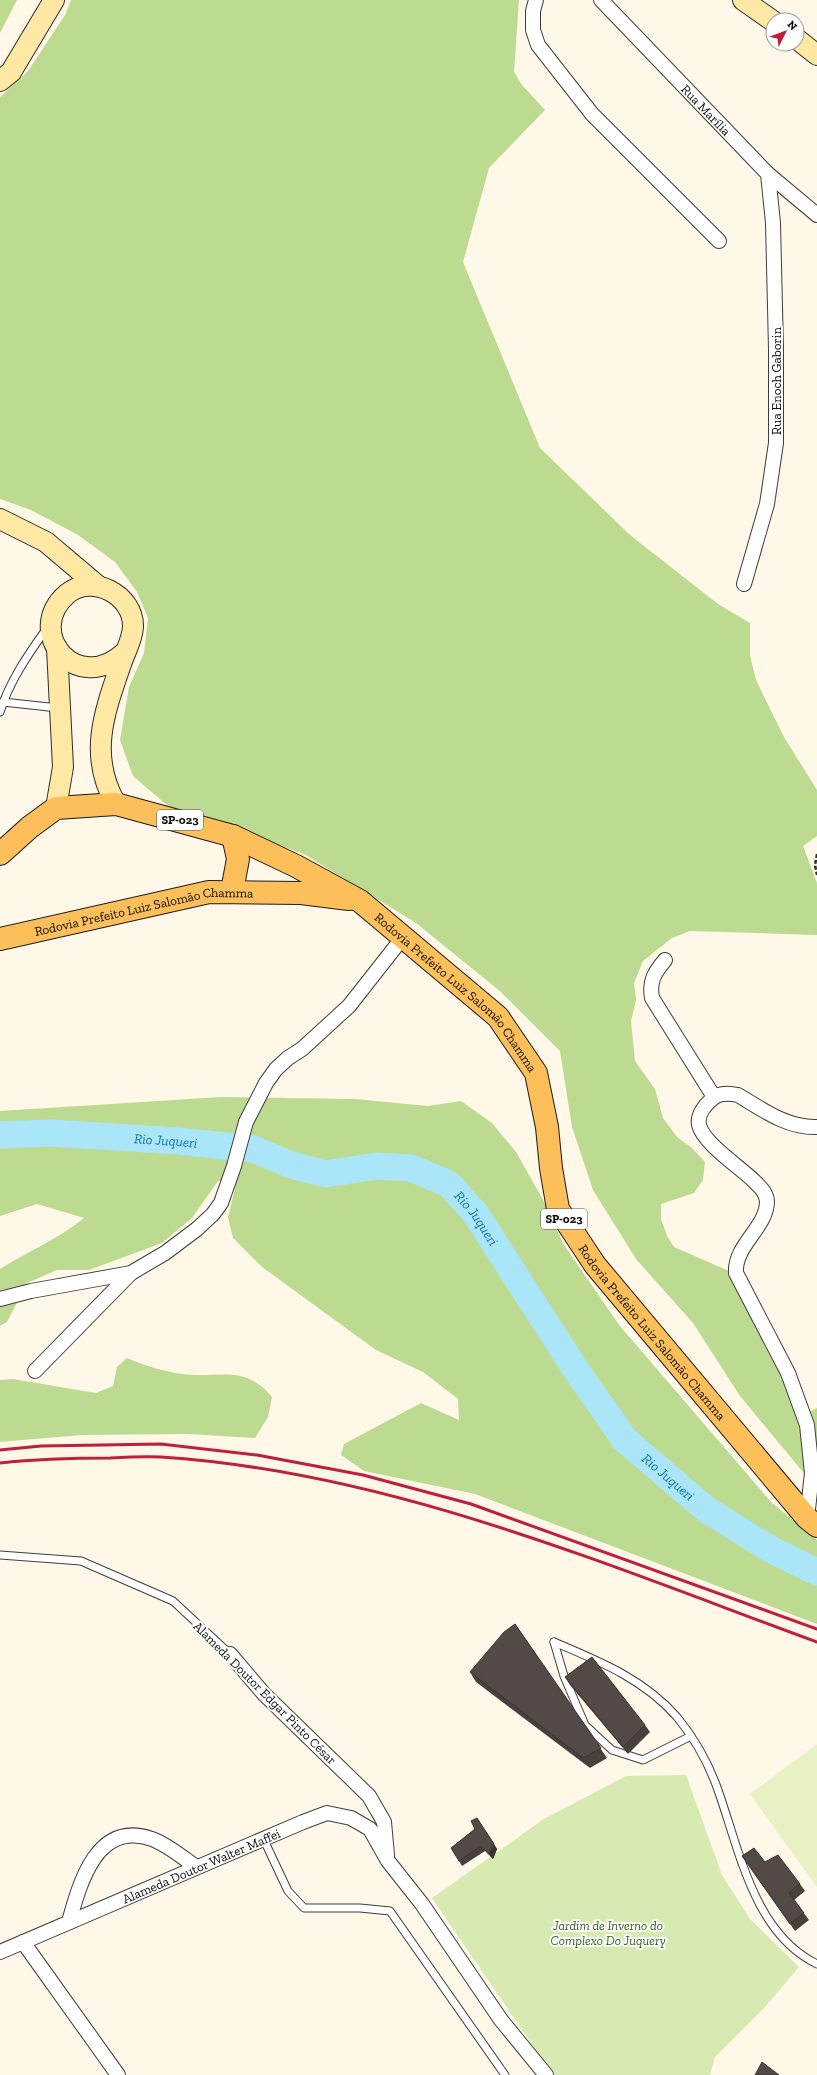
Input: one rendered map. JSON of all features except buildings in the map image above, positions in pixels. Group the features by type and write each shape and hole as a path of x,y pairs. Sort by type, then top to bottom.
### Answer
{"main road":[{"path":"0,81 11,72 54,0"},
{"path":"743,0 765,15"},
{"path":"805,45 817,55"},
{"path":"0,520 46,542 98,586"},
{"path":"116,804 107,787 103,774 100,740 105,714 125,652 131,640 133,626 130,612 123,599 112,591 98,586 84,586 71,591 61,600 54,611 51,623 52,636 57,648 65,658 76,665 89,668 103,667 115,662 125,652"},
{"path":"0,854 30,827 56,808 63,767 57,648"},
{"name":"Rodovia Prefeito Luiz Salomão Chamma","path":"56,808 116,804 167,816 233,836 296,866 360,901 404,936 498,1017 536,1073 547,1127 551,1168 558,1209 595,1266 812,1522"},
{"path":"232,891 238,859 233,836"},
{"name":"Rodovia Prefeito Luiz Salomão Chamma","path":"0,939 209,892 232,891 301,893 360,901"}],"street":[{"path":"536,0 533,11 533,30 538,45 592,114 719,241"},
{"name":"Rua Marília","path":"601,0 768,174 817,215"},
{"name":"Rua Enoch Gaborin","path":"744,584 767,504 776,443 776,349 773,238 768,174"},
{"path":"35,1371 131,1273 183,1240 213,1214 221,1203 234,1166 246,1122 266,1083 276,1069 288,1058 302,1049 349,1006 404,936"},
{"path":"665,960 655,971 650,988 652,998 714,1097"},
{"path":"812,1522 812,1473 807,1425 788,1373 736,1273 737,1263 742,1250 764,1213 766,1196 743,1170 704,1134 699,1124 700,1116 706,1105 714,1097 723,1094 738,1095 791,1124 802,1128 817,1127"},
{"path":"0,1299 31,1291 131,1273"},
{"name":"Alameda Doutor Edgar Pinto César","path":"230,1654 264,1694 369,1796 384,1822 388,1861"},
{"name":"Alameda Doutor Walter Maffei","path":"0,1952 263,1838 327,1813 351,1818 370,1829 388,1861 422,1904 501,2020 546,2075"},
{"path":"69,1922 85,1872 110,1841 121,1837 136,1836 152,1840 171,1849 196,1867"},
{"path":"23,1942 118,2075"}],"lane":[{"path":"0,712 3,702 30,651 51,623"},
{"path":"3,702 59,708"},
{"name":"Alameda Doutor Edgar Pinto César","path":"0,1555 81,1561 172,1601 230,1654"},
{"path":"691,1736 642,1760 612,1750 585,1725 564,1676 554,1642 609,1667 648,1690 676,1716 691,1736 719,1792 741,1865 758,1898 778,1933 805,1958 817,1964"},
{"path":"263,1838 288,1891 304,1908 360,1908 390,1911 505,2075"}],"path":[{"path":"817,854 815,864 817,875"}],"green space":[{"path":"0,0 17,0 0,33"},
{"path":"71,0 519,0 514,72 522,85 545,110 489,168 463,262 540,448 630,535 718,604 750,623 750,656 756,680 784,737 817,790 817,836 803,846 817,883 817,935 690,931 672,938 643,961 634,983 636,1000 631,1021 635,1061 655,1089 663,1118 678,1138 691,1147 705,1162 703,1180 694,1193 661,1204 661,1219 667,1236 674,1247 729,1271 745,1303 769,1342 798,1417 817,1408 817,1489 740,1396 693,1323 636,1259 593,1190 572,1127 560,1051 501,992 416,923 304,854 168,806 133,776 120,740 129,687 144,653 148,618 137,592 115,562 78,535 31,510 0,499 0,97 28,71 65,15"},
{"path":"221,1097 355,1099 428,1106 461,1101 492,1123 516,1152 541,1196 564,1245 620,1326 771,1502 817,1540 817,1624 475,1494 364,1471 341,1455 344,1444 421,1403 459,1420 458,1399 423,1372 376,1350 262,1267 233,1238 228,1217 237,1181 218,1181 192,1218 162,1243 89,1270 57,1270 27,1283 7,1322 0,1326 0,1269 54,1239 84,1218 37,1204 0,1216 0,1111"},
{"path":"127,1358 147,1366 175,1373 241,1376 251,1380 261,1386 272,1397 268,1417 255,1438 188,1434 81,1435 0,1442 0,1380 13,1379 96,1393 113,1386 117,1367"},
{"path":"817,1744 817,1887 750,1794"},
{"name":"Jardim de Inverno do Complexo Do Juquery","path":"686,1775 722,1875 750,1919 799,1967 765,2007 715,2057 710,2075 553,2075 432,1898 544,1819 626,1776"}],"waterway":[{"name":"Rio Juqueri","path":"0,1135 51,1133 179,1141 253,1149 291,1165 326,1174 376,1166 411,1168 449,1184 475,1213 574,1367 625,1440 707,1510 770,1549 817,1572"}],"railway":[{"path":"0,1450 41,1446 161,1444 257,1455 363,1475 471,1504 817,1629"},
{"path":"0,1463 55,1459 161,1457 246,1466 330,1481 413,1502 495,1526 657,1582 817,1642"}]}
